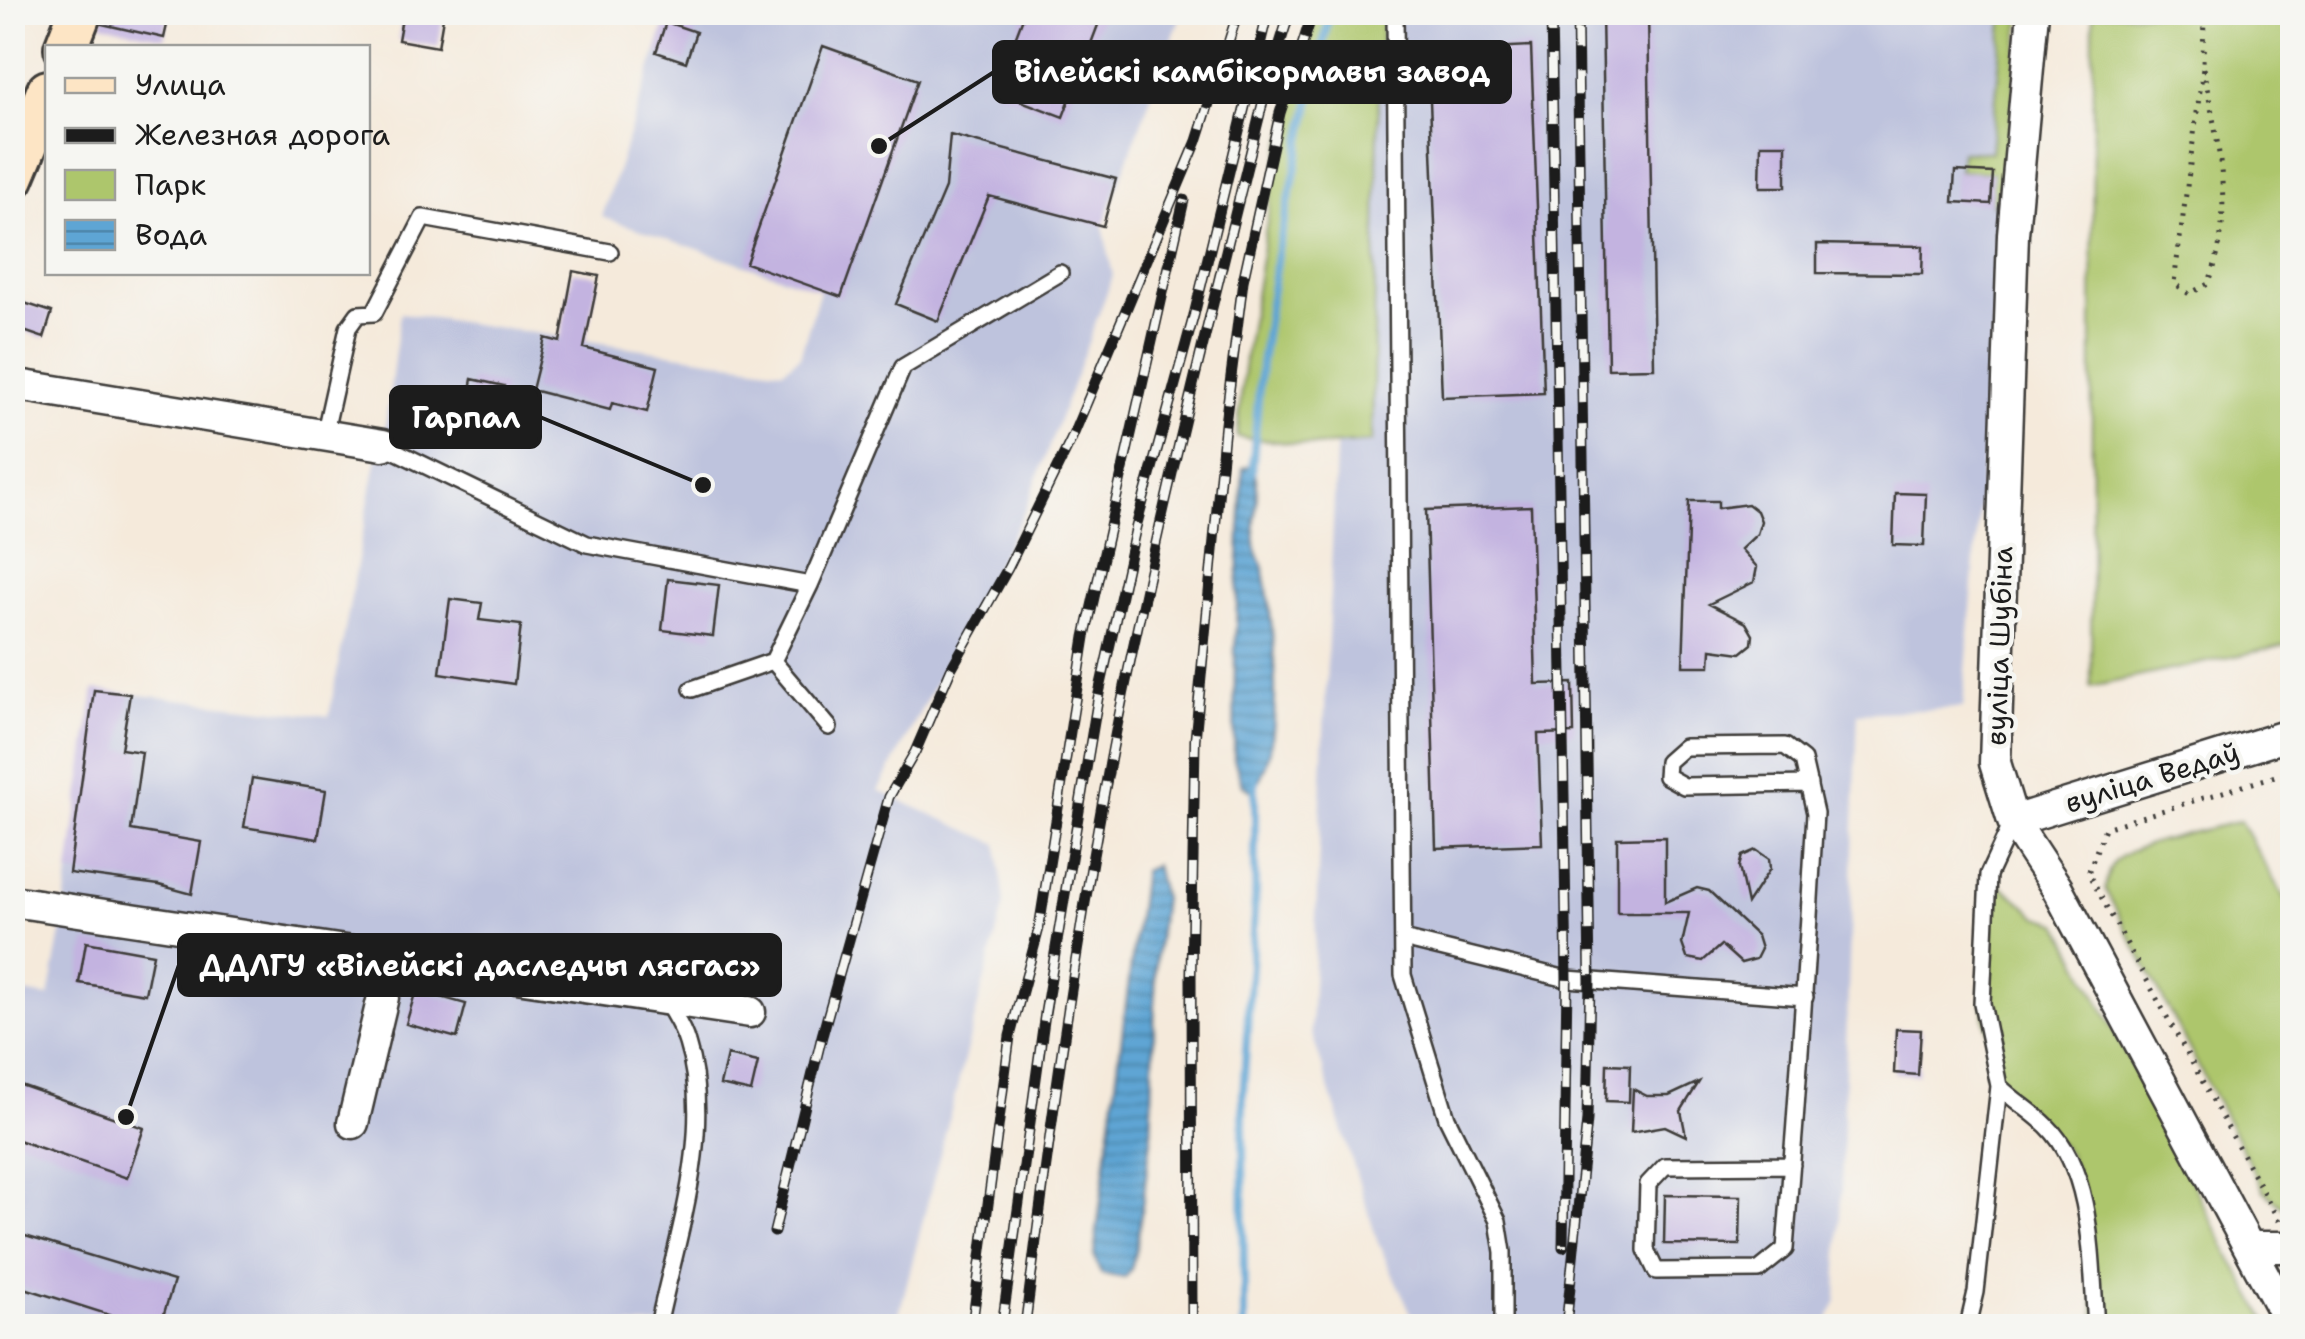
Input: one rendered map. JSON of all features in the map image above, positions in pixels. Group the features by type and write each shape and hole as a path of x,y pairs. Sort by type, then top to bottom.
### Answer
{"street":[{"path":"67,45 80,12"},
{"name":"вуліца Шубіна","path":"2034,12 2013,234 1995,763 2013,821 2057,888 2292,1326"},
{"path":"12,178 45,99"},
{"path":"12,384 383,444"},
{"name":"вуліца Ведаў","path":"2013,821 2292,734"},
{"path":"12,901 750,1012"},
{"path":"353,1123 383,997 378,955"},
{"path":"2249,1247 2288,1238"}],"lane":[{"path":"1395,12 1403,975 1447,1118 1498,1221 1503,1252 1503,1326"},
{"path":"324,436 348,328 358,314 374,313 424,218 610,252"},
{"path":"692,690 773,661 810,585 903,367 1060,273"},
{"path":"383,444 586,544 810,585"},
{"path":"773,661 829,727"},
{"path":"1792,1165 1665,1166 1648,1184 1646,1250 1656,1271 1760,1270 1786,1249 1805,997 1814,813 1808,784 1803,760 1784,746 1684,747 1666,762 1666,776 1684,786 1808,784"},
{"path":"1968,1326 1976,1292 1999,1086 1982,1003 1988,875 2013,821"},
{"path":"1403,939 1567,979 1805,997"},
{"path":"658,1326 695,1155 695,1077 686,1040 666,1001"},
{"path":"1999,1086 2046,1126 2068,1153 2084,1194 2096,1326"}],"path":[{"path":"2203,68 2218,142 2224,218 2218,260 2208,284 2188,294 2174,284 2203,68 2204,12"},
{"path":"2288,1238 2088,873 2106,828 2292,771"}],"shaded area":[{"path":"669,13 1182,13 1103,226 1113,276 1026,508 879,791 998,844 1004,904 896,1326 13,1326 12,991 49,997 94,690 329,716 376,462 383,445 400,313 783,370 800,356 820,290 602,217"},
{"path":"1355,13 2019,13 1963,708 1858,713 1837,1300 1826,1326 1417,1326 1378,1243 1311,1031"}],"green space":[{"path":"1317,13 1383,13 1372,442 1314,446 1237,437 1245,358 1276,165"},
{"path":"2004,13 2021,13 2004,205 1991,204 1992,173 1959,171 1961,152 1991,152"},
{"path":"2093,13 2292,13 2292,644 2091,687"},
{"path":"2240,821 2292,912 2292,1207 2283,1207 2264,1191 2105,889 2111,866 2126,853"},
{"path":"1988,875 2039,917 2059,923 2231,1258 2270,1326 2096,1326 2084,1195 2068,1153 1999,1086 1982,1003"}],"water":[{"path":"1252,465 1257,483 1255,546 1268,593 1275,686 1270,749 1262,774 1250,790 1242,784 1234,759 1243,468"},
{"path":"1155,865 1163,898 1156,957 1151,1140 1137,1243 1131,1270 1125,1278 1101,1274 1094,1255 1143,871"}],"building":[{"path":"104,12 170,12 164,38 102,24"},
{"path":"403,12 444,12 438,47 398,40"},
{"path":"1025,12 1103,12 1063,117 995,91"},
{"path":"1602,12 1648,12 1654,368 1608,369"},
{"path":"666,22 696,32 686,62 656,52"},
{"path":"823,46 918,80 841,297 746,263"},
{"path":"1531,46 1544,393 1442,397 1428,51"},
{"path":"950,135 1116,179 1103,226 989,196 938,321 896,304 945,188"},
{"path":"1761,144 1786,144 1786,187 1760,187"},
{"path":"1955,171 1993,173 1991,204 1953,202"},
{"path":"1817,244 1923,246 1922,274 1817,273"},
{"path":"573,271 599,276 584,348 658,367 647,412 612,403 610,410 532,390 545,338 560,342"},
{"path":"12,299 52,312 44,338 12,327"},
{"path":"472,379 504,386 493,444 461,438"},
{"path":"1895,493 1926,494 1924,546 1893,545"},
{"path":"1689,501 1718,501 1718,508 1748,504 1761,521 1757,534 1741,549 1757,567 1754,582 1709,604 1746,623 1753,635 1752,644 1741,653 1711,649 1710,666 1683,666"},
{"path":"1531,506 1536,684 1573,683 1574,733 1538,734 1542,844 1436,848 1426,510"},
{"path":"668,579 719,585 713,636 662,630"},
{"path":"450,599 482,603 479,620 521,625 514,684 440,673"},
{"path":"94,690 130,694 121,749 142,752 131,830 201,842 192,894 159,885 69,873"},
{"path":"252,778 326,790 318,839 244,827"},
{"path":"1665,837 1665,902 1697,888 1709,891 1757,936 1761,949 1756,959 1741,963 1721,945 1703,961 1687,958 1682,944 1689,913 1617,913 1617,838"},
{"path":"1756,850 1769,859 1770,869 1747,904 1739,867 1742,856"},
{"path":"86,942 153,954 145,994 79,983"},
{"path":"416,990 466,1004 457,1038 406,1024"},
{"path":"1896,1029 1921,1030 1918,1075 1894,1073"},
{"path":"727,1055 758,1062 751,1092 720,1085"},
{"path":"1607,1064 1630,1065 1629,1102 1606,1101"},
{"path":"12,1082 144,1128 127,1178 12,1138"},
{"path":"1699,1082 1681,1111 1686,1136 1665,1126 1631,1132 1633,1089 1647,1096 1669,1096"},
{"path":"1665,1195 1741,1196 1740,1245 1664,1244"},
{"path":"12,1232 174,1281 160,1326 110,1326 113,1316 12,1284"}],"waterway":[{"path":"1252,473 1261,364 1277,255 1330,12"},
{"path":"1244,1326 1243,1096 1255,899 1255,776"}],"railway":[{"path":"774,1232 822,1036 889,797 1071,440 1197,141 1238,12"},
{"path":"1002,1326 1045,1013 1098,698 1136,527 1194,315 1268,12"},
{"path":"1025,1326 1074,970 1121,704 1202,350 1267,85 1290,12"},
{"path":"1192,1326 1195,740 1225,424 1243,281 1280,113 1313,12"},
{"path":"1551,12 1567,979 1563,1247"},
{"path":"1566,1326 1587,1120 1590,981 1577,12"},
{"path":"972,1326 1010,1036 1039,928 1085,637 1184,200"}],"place":[{"name":"Вілейскі камбікормавы завод","path":"879,146"},
{"name":"Гарпал","path":"703,485"},
{"name":"ДДЛГУ «Вілейскі даследчы лясгас»","path":"126,1117"}]}
